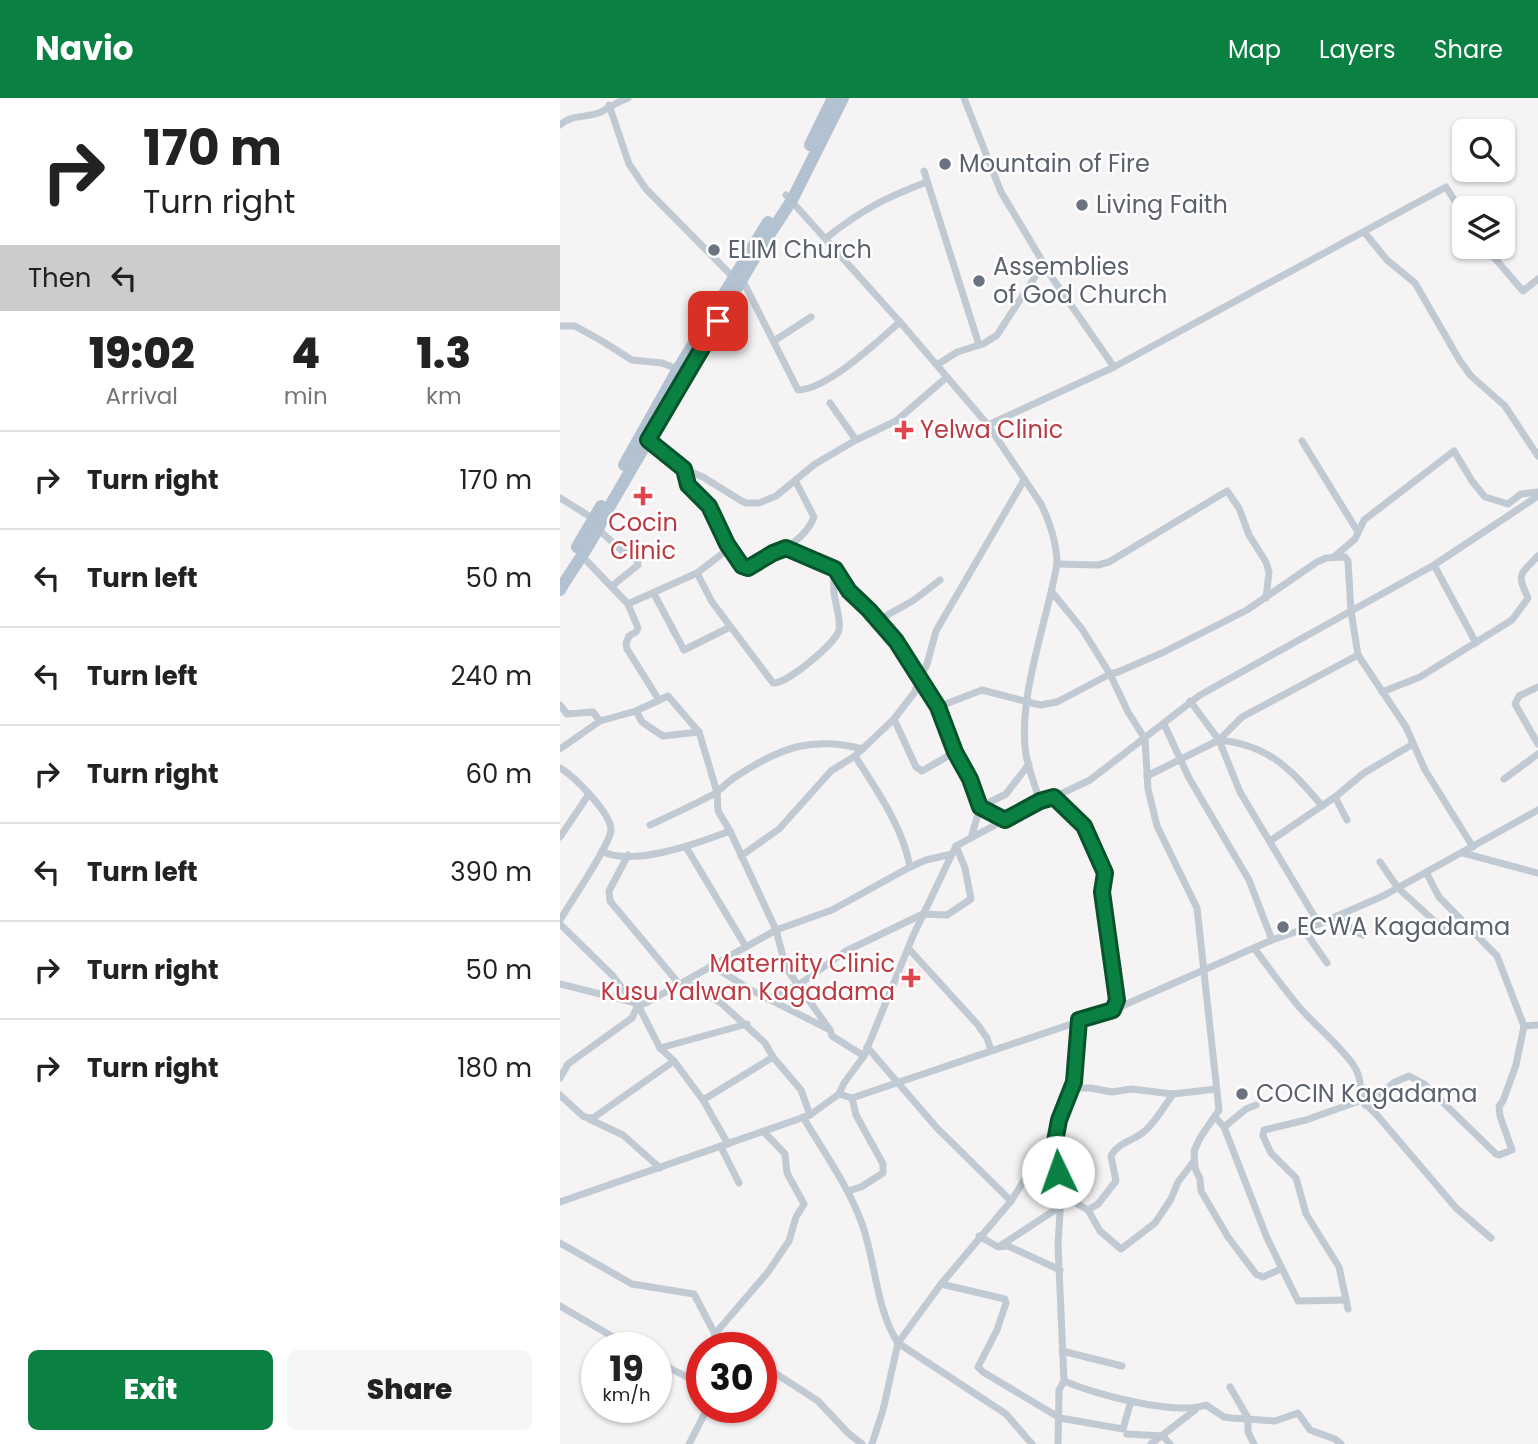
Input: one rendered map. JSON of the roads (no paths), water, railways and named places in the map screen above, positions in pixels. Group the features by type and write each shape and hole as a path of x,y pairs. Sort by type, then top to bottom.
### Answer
{"main road":[{"path":"789,197 833,98"},
{"path":"560,590 678,369 789,197 843,98"},
{"path":"560,576 604,516 738,279"}],"street":[{"path":"560,125 573,117 601,112 608,105 628,98"},
{"path":"964,98 996,182 1044,263 1114,367"},
{"path":"608,105 634,174 738,279 774,341 798,390 806,390 861,356 901,322"},
{"path":"925,172 979,345"},
{"path":"825,238 886,197 927,182"},
{"path":"988,425 1114,367 1446,187 1452,196"},
{"path":"789,197 901,322 988,425 1047,516 1057,550 1057,564 1026,702 1024,729 1029,764 1040,801"},
{"path":"1364,232 1387,260 1415,284 1471,376 1505,406 1538,456"},
{"path":"1495,259 1523,291 1538,279"},
{"path":"937,365 957,352 979,345 997,335 1044,263"},
{"path":"774,341 811,317"},
{"path":"560,326 575,326 632,360 662,363 678,369"},
{"path":"648,440 684,469 703,477 746,503 759,503 776,496 815,464 896,421 947,377"},
{"path":"830,403 856,440"},
{"path":"1302,441 1358,532"},
{"path":"1334,557 1351,544 1364,520 1454,451 1472,481 1485,496 1508,504 1521,494 1538,494"},
{"path":"684,469 688,485 709,506 730,547 745,568 786,548 809,528 814,517 813,511 796,482"},
{"path":"741,856 779,829 831,771 855,756 894,719 914,693 936,631 1024,480"},
{"path":"1057,564 1090,566 1109,562 1227,491 1239,508 1249,535 1266,562 1269,572 1266,598"},
{"path":"560,984 635,1003 683,984 711,965 776,930 825,914 910,867 954,850 1040,801 1090,780 1190,701 1434,565 1538,494"},
{"path":"560,512 564,501 596,524 621,550 638,561 638,565 612,586"},
{"path":"628,604 696,573 730,547"},
{"path":"786,548 835,569 849,591 896,641 921,677 938,707 980,807 971,838"},
{"path":"581,554 628,604 638,628 629,636 627,649 659,700"},
{"path":"1382,692 1420,677 1512,620 1528,598 1519,580 1520,574 1538,556"},
{"path":"938,707 982,690 1040,705 1057,702 1110,674 1164,652 1266,598 1317,562 1345,557 1348,561 1351,611 1358,655 1406,727 1432,781 1473,848"},
{"path":"1434,565 1476,643"},
{"path":"696,573 730,627 773,683 779,684 837,636 839,627 833,588 835,569"},
{"path":"877,621 914,600 940,580"},
{"path":"1052,592 1082,629 1145,739 1148,789 1157,826 1197,908 1219,1110 1194,1151 1200,1191 1239,1253 1256,1274 1263,1277 1281,1269"},
{"path":"654,594 684,650 730,627"},
{"path":"1147,776 1219,740 1241,717 1358,655"},
{"path":"1538,687 1519,696 1515,704 1538,744"},
{"path":"560,749 600,721 636,711 668,696 699,732 717,792 719,811 776,930 786,968 832,1036 864,1056"},
{"path":"1190,701 1219,740 1240,792 1319,924"},
{"path":"560,705 568,714 593,712 600,721"},
{"path":"636,711 642,722 663,736 699,732"},
{"path":"894,719 916,767 922,771 955,752"},
{"path":"1164,724 1189,778 1249,880 1272,940"},
{"path":"1219,740 1237,742 1273,756 1290,769 1322,806"},
{"path":"650,825 717,792 737,775 792,747 826,743 863,749"},
{"path":"1270,841 1335,797 1364,773 1413,744"},
{"path":"1504,779 1538,754"},
{"path":"855,756 900,833 910,867"},
{"path":"980,807 1006,794 1029,764"},
{"path":"560,768 589,794 609,821 611,828 602,851 560,922 612,975 635,1003 660,1048 674,1061 704,1100 739,1183"},
{"path":"561,835 589,794"},
{"path":"1054,797 1084,826 1105,873 1102,892 1117,995 1113,1010"},
{"path":"1335,797 1347,820"},
{"path":"980,807 1005,820"},
{"path":"839,1094 852,1098 1113,1010 1398,888 1538,810"},
{"path":"602,851 608,854 658,854 730,831"},
{"path":"686,847 746,947"},
{"path":"560,1202 806,1116 839,1094 864,1056 923,914 954,850"},
{"path":"769,998 797,986 846,951 923,914 947,915 971,900 965,868 954,850"},
{"path":"1463,853 1538,873"},
{"path":"628,855 609,891 610,901 683,984 713,996 747,1024 801,1090 806,1116 848,1191 862,1222 887,1327 898,1343 1006,1413 1032,1444"},
{"path":"1380,862 1398,888 1442,928"},
{"path":"1348,1309 1339,1267 1306,1214 1296,1178 1271,1153 1263,1136 1264,1130 1364,1102 1409,1076 1424,1084 1496,1154 1512,1150 1499,1106 1516,1065 1524,1026 1497,956 1439,897 1426,872"},
{"path":"1337,916 1363,935"},
{"path":"1304,930 1327,963"},
{"path":"1254,948 1301,1009 1332,1038 1354,1066 1360,1079 1364,1102 1456,1208 1491,1238"},
{"path":"909,949 978,1025 987,1038 991,1051"},
{"path":"711,965 751,990 830,1030"},
{"path":"561,1073 632,1018 635,1003"},
{"path":"1058,1444 1059,1390 1063,1381 1058,1208 1060,1194 1054,1147 1059,1120 1072,1088 1079,1020"},
{"path":"660,1048 747,1024"},
{"path":"1524,1026 1538,1025"},
{"path":"867,1047 937,1128 1010,1201"},
{"path":"704,1100 773,1057"},
{"path":"588,1119 607,1109 624,1094 674,1061"},
{"path":"1072,1088 1112,1092 1132,1089 1173,1094 1216,1089"},
{"path":"1088,1210 1098,1204 1116,1181 1111,1156 1114,1150 1123,1142 1144,1132 1173,1094"},
{"path":"560,1095 588,1119 623,1135 660,1168"},
{"path":"848,1191 861,1187 883,1173 883,1164 860,1123 852,1098"},
{"path":"1224,1127 1256,1105"},
{"path":"1215,1117 1224,1127 1267,1238 1298,1301 1346,1300"},
{"path":"717,1332 768,1272 789,1241 796,1217 804,1204 788,1173 785,1154 764,1132"},
{"path":"872,1444 883,1410 898,1343 941,1284 1010,1201 1030,1171 1054,1147"},
{"path":"1060,1194 1088,1210 1100,1231 1121,1250 1155,1223 1194,1161"},
{"path":"998,1247 1058,1208"},
{"path":"979,1236 998,1247 1008,1246 1059,1270"},
{"path":"560,1243 632,1284 694,1294 714,1332"},
{"path":"941,1284 1005,1299 998,1330 978,1367 1060,1418 1124,1429 1131,1401"},
{"path":"560,1306 605,1332"},
{"path":"1062,1351 1122,1366"},
{"path":"777,1374 818,1401 862,1444"},
{"path":"1063,1381 1086,1390 1131,1401 1196,1409"},
{"path":"1230,1387 1248,1418 1248,1432 1254,1444"},
{"path":"1151,1444 1196,1409 1206,1405 1224,1417 1262,1421 1275,1421 1298,1413 1310,1430 1341,1444"},
{"path":"689,1444 700,1423"},
{"path":"1127,1434 1163,1436 1170,1444"}],"place":[{"name":"Mountain of Fire","path":"945,164"},
{"name":"Living Faith","path":"1082,205"},
{"name":"ELIM Church","path":"714,250"},
{"name":"Assemblies of God Church","path":"979,281"},
{"name":"Yelwa Clinic","path":"904,430"},
{"name":"Cocin Clinic","path":"643,496"},
{"name":"ECWA Kagadama","path":"1283,927"},
{"name":"Maternity Clinic Kusu Yalwan Kagadama","path":"911,978"},
{"name":"COCIN Kagadama","path":"1242,1094"}]}
